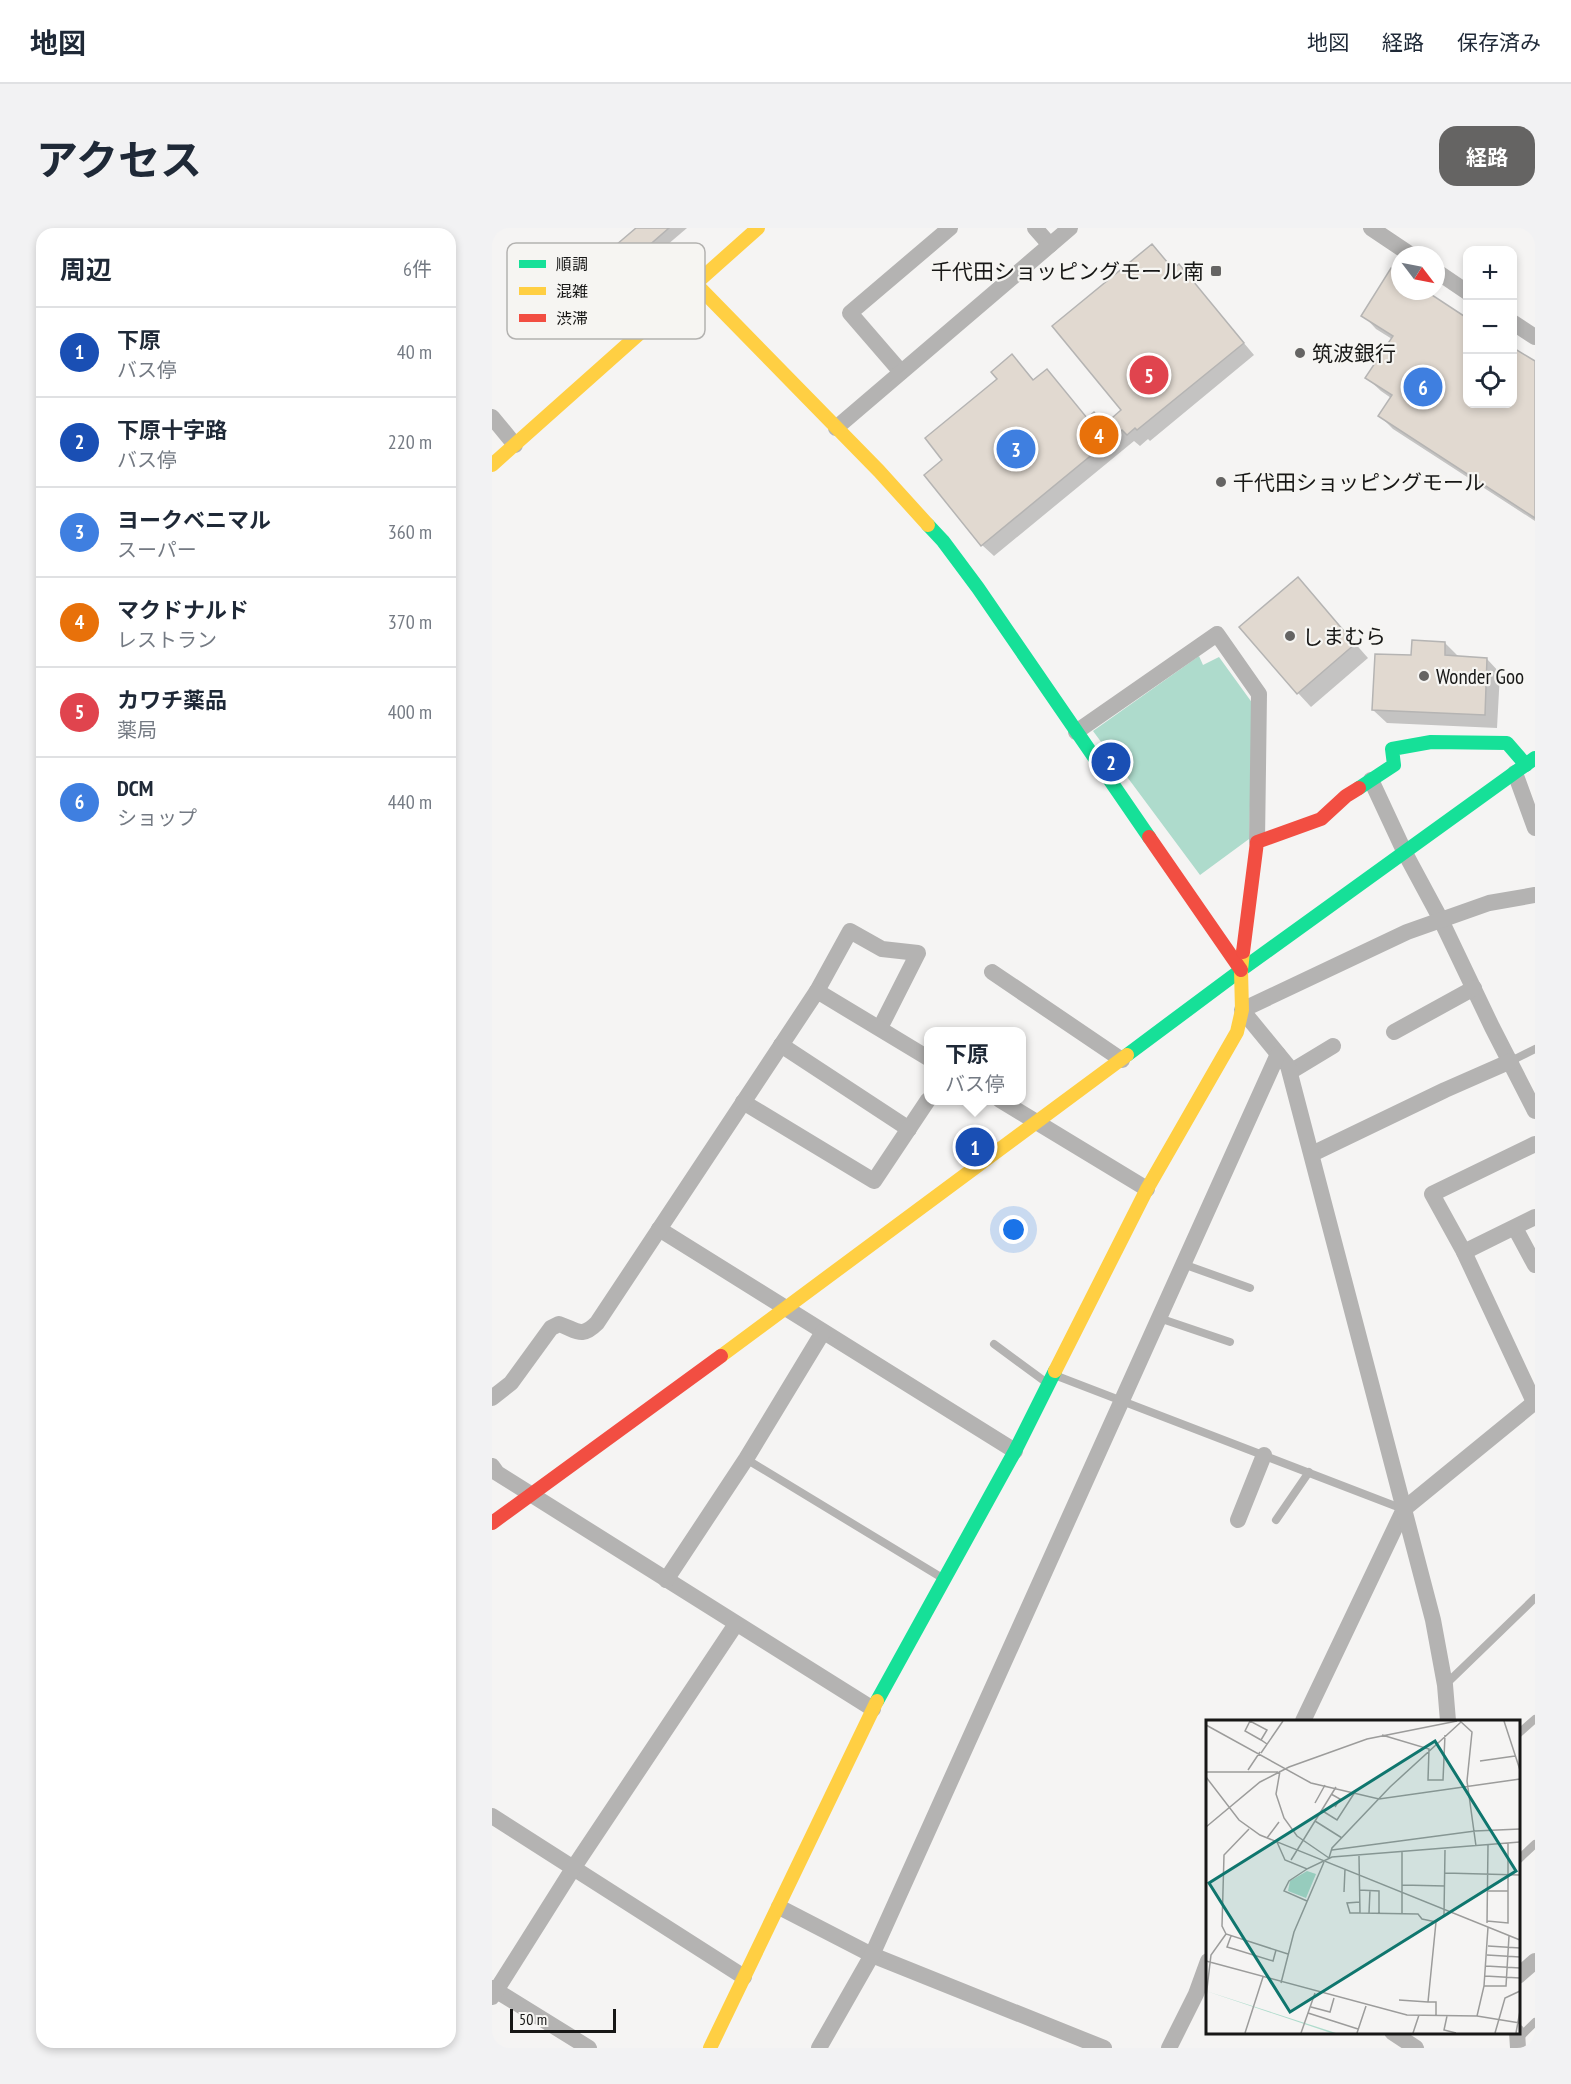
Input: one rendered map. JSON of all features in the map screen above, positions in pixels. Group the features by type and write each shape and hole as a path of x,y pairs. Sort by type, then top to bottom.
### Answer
{"street":[{"path":"705,274 758,228"},
{"path":"901,372 850,313 950,228"},
{"path":"1035,228 1050,245"},
{"path":"836,428 1070,228"},
{"path":"1371,228 1398,246"},
{"path":"1445,277 1463,289"},
{"path":"705,293 879,471 943,541 978,588 1241,970"},
{"path":"1517,325 1535,337"},
{"path":"492,465 632,339"},
{"path":"492,417 514,444"},
{"path":"710,2048 873,1709 1014,1451 1147,1189 1237,1032 1242,1010 1241,970 1257,843 1259,694 1217,634 1076,732"},
{"path":"1257,843 1321,819 1346,796 1394,765 1392,749 1431,742 1507,743 1525,766 1535,828"},
{"path":"492,1523 786,1310 1241,970 1525,766"},
{"path":"1371,780 1405,853 1440,918 1535,1111"},
{"path":"1242,1010 1440,918 1489,903 1535,895"},
{"path":"492,1398 511,1383 551,1328 559,1324 580,1333 589,1331 597,1323 817,991 850,932 882,949 918,953 880,1028"},
{"path":"992,972 1122,1060"},
{"path":"1394,1032 1474,988"},
{"path":"817,991 924,1056"},
{"path":"1242,1010 1288,1066 1290,1072 1433,1620 1448,1720"},
{"path":"782,1045 909,1129"},
{"path":"1290,1072 1333,1046"},
{"path":"819,2048 872,1955 1278,1054"},
{"path":"1312,1154 1511,1061"},
{"path":"744,1102 874,1181 925,1105"},
{"path":"1006,1105 1147,1189"},
{"path":"1303,1720 1404,1509 1535,1402 1464,1252 1432,1194 1535,1144"},
{"path":"1464,1252 1535,1217"},
{"path":"1515,1228 1535,1265"},
{"path":"659,1230 1014,1451"},
{"path":"666,1580 746,1459 823,1332"},
{"path":"1238,1520 1264,1455"},
{"path":"492,1466 497,1473 873,1709"},
{"path":"589,2048 493,1992 736,1624"},
{"path":"492,1816 744,1977"},
{"path":"779,1906 872,1955 1104,2048"},
{"path":"1520,1974 1535,1961"},
{"path":"1169,2048 1196,1994 1206,1966"}],"lane":[{"path":"1511,1061 1535,1050"},
{"path":"1183,1264 1250,1288"},
{"path":"1159,1317 1230,1342"},
{"path":"994,1344 1051,1379 1122,1400 1404,1509"},
{"path":"746,1459 944,1579"},
{"path":"1276,1520 1309,1472"},
{"path":"1444,1685 1535,1598"},
{"path":"1520,1732 1535,1719"},
{"path":"1520,1858 1535,1844"},
{"path":"1518,2040 1535,2022"}],"shaded area":[{"path":"1199,656 1203,665 1219,657 1253,704 1249,839 1200,875 1093,731"}],"building":[{"path":"636,228 669,228 652,243 618,243"},
{"path":"1152,244 1173,269 1179,264 1244,343 1137,430 1135,428 1127,435 1122,430 981,546 924,475 942,460 925,438 997,379 991,372 1012,354 1033,380 1047,369 1087,418 1094,412 1104,425 1121,410 1052,326"},
{"path":"1391,268 1391,300 1440,300 1463,315 1463,408 1517,408 1517,350 1535,361 1535,518 1378,416 1392,395 1365,378 1393,336 1361,316"},
{"path":"1298,577 1355,644 1297,694 1239,627"},
{"path":"1412,640 1445,642 1445,655 1487,658 1485,715 1372,710 1375,654 1411,655"}],"traffic: fast":[{"path":"928,525 943,541 978,588 1149,837"},
{"path":"1359,788 1394,765 1392,749 1431,742 1507,743 1526,765"},
{"path":"1127,1055 1535,758"},
{"path":"877,1701 1015,1451 1055,1371"}],"traffic: slow":[{"path":"705,275 758,228"},
{"path":"705,293 879,471 928,525"},
{"path":"492,465 633,339"},
{"path":"1055,1371 1147,1189 1237,1032 1242,1010 1243,952"},
{"path":"721,1356 1127,1055"},
{"path":"710,2048 877,1701"}],"traffic: jam":[{"path":"1243,952 1257,842 1321,819 1346,796 1359,788"},
{"path":"1149,837 1241,970"},
{"path":"492,1523 721,1356"}],"place":[{"name":"千代田ショッピングモール南","path":"1216,271"},
{"name":"筑波銀行","path":"1300,353"},
{"name":"カワチ薬品","path":"1149,375"},
{"name":"DCM","path":"1423,387"},
{"name":"マクドナルド","path":"1099,435"},
{"name":"ヨークベニマル","path":"1016,449"},
{"name":"千代田ショッピングモール","path":"1221,482"},
{"name":"しまむら","path":"1290,636"},
{"name":"Wonder Goo","path":"1424,676"},
{"name":"下原十字路","path":"1111,762"},
{"name":"下原","path":"975,1147"}]}
